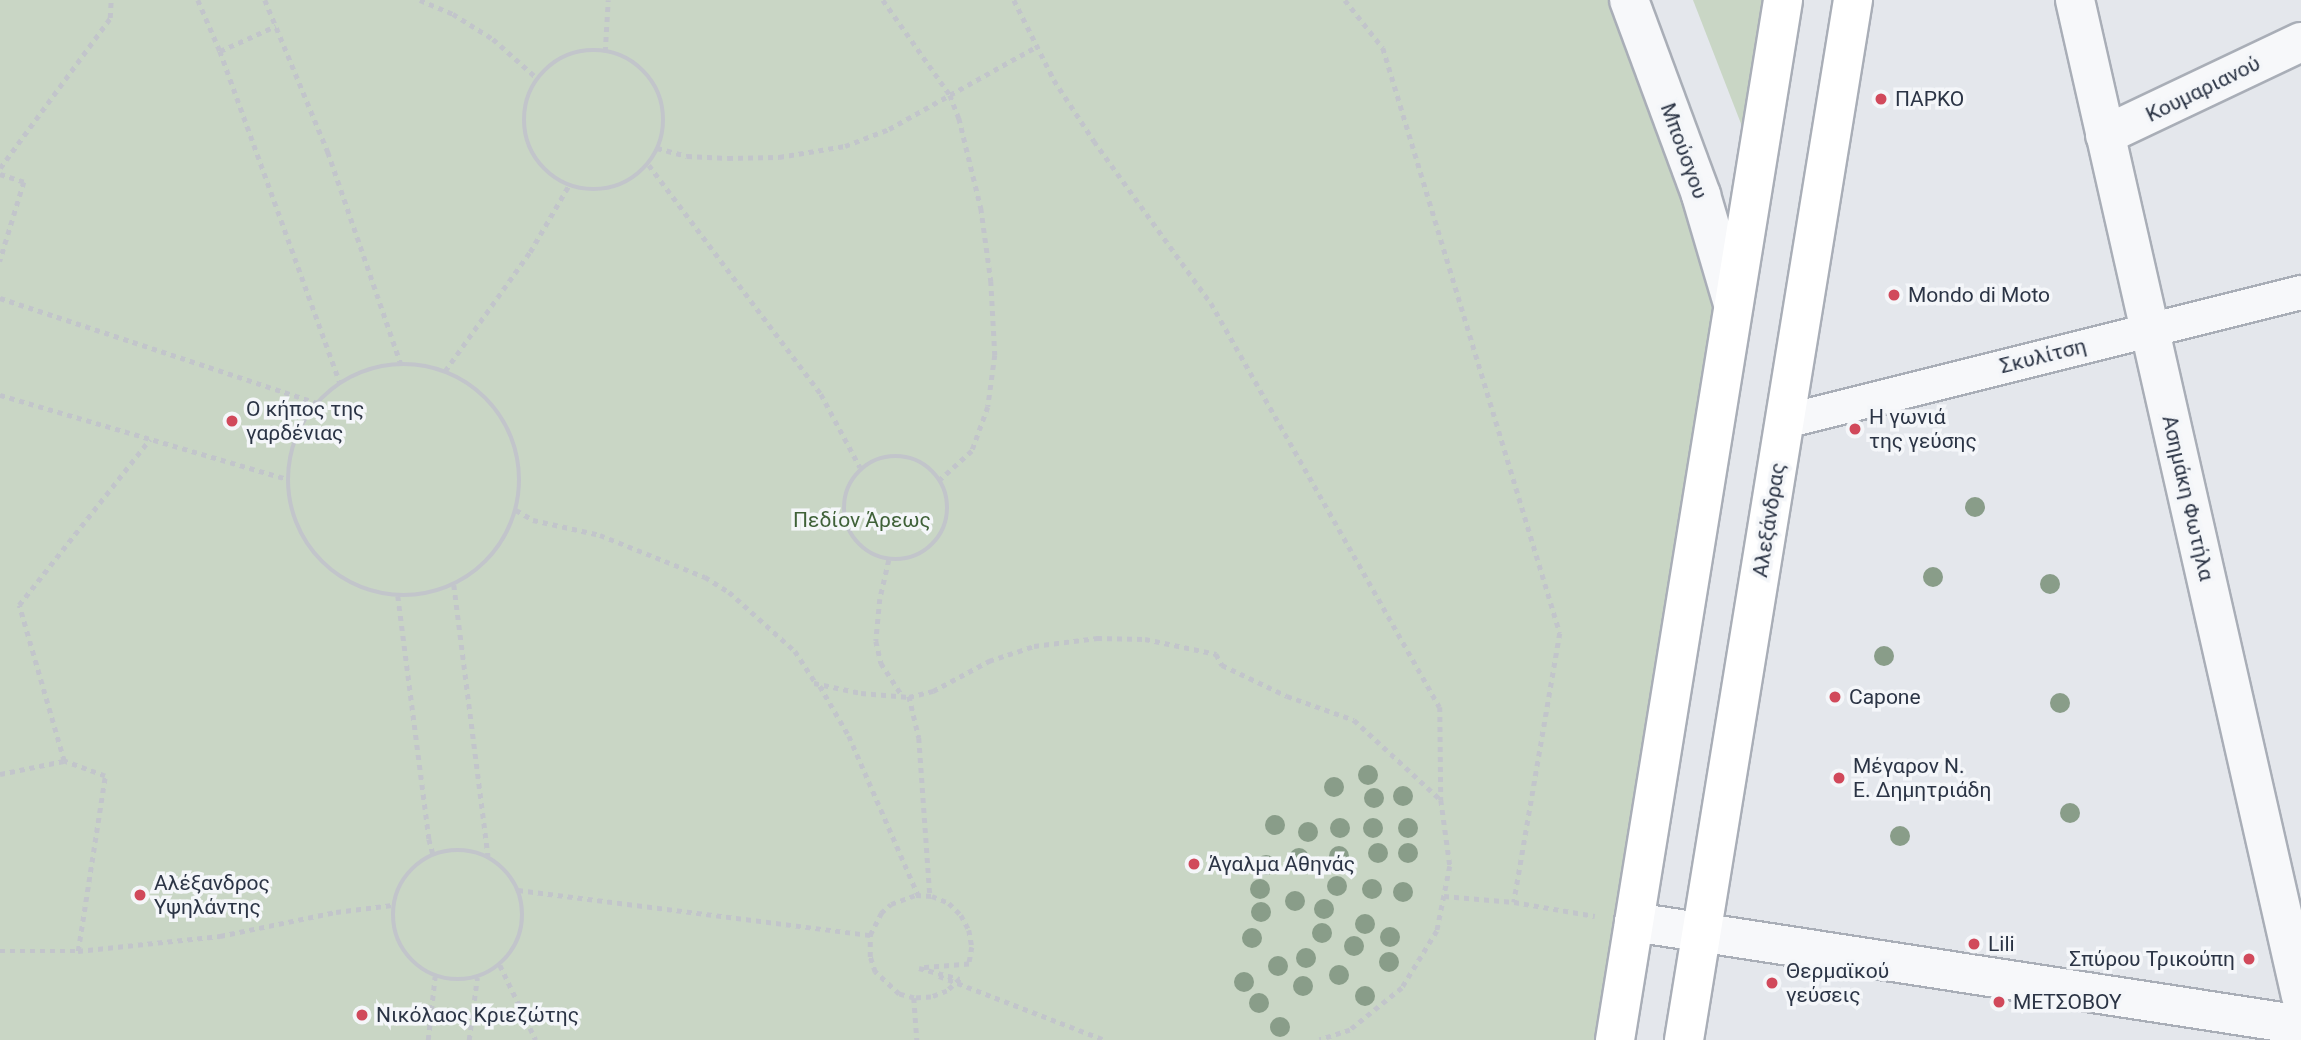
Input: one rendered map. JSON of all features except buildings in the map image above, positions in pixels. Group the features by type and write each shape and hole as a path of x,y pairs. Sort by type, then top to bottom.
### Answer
{"main road":[{"path":"1615,1040 1618,920 1733,304 1783,0"},
{"name":"Αλεξάνδρας","path":"1684,1040 1853,0"}],"street":[{"name":"Μπούσγου","path":"1629,0 1701,195 1733,304"},
{"name":"Ασημάκη Φωτήλα","path":"2075,0 2301,996"},
{"name":"Κουμαριανού","path":"2105,135 2301,42"},
{"name":"Σκυλίτση","path":"1785,421 2301,292"},
{"path":"1618,920 2301,1025"}],"path":[{"path":"0,168 110,18 111,0"},
{"path":"198,0 220,51 340,382"},
{"path":"265,0 337,177 401,364"},
{"path":"420,0 453,14 493,39 538,79"},
{"path":"606,52 608,0"},
{"path":"883,0 950,94 959,118 981,208 991,281 995,355 988,407 980,434 962,462 940,480"},
{"path":"1014,0 1036,47 1117,175 1211,303 1440,707 1441,800 1450,866 1437,931 1402,988 1350,1030 1320,1040"},
{"path":"1345,0 1382,48 1560,633 1514,902"},
{"path":"220,51 276,26"},
{"path":"657,148 687,156 728,158 779,157 845,146 889,129 1036,47"},
{"path":"577,52 606,52 631,60 645,72 655,87 664,122 649,165 616,187 589,190 569,185 542,167 531,151 525,133 524,114 528,95 538,79 562,57 577,52"},
{"path":"649,165 821,394 860,467"},
{"path":"0,174 24,182 0,261"},
{"path":"445,371 530,252 569,185"},
{"path":"0,298 317,403"},
{"path":"401,364 424,365 445,371 471,384 492,403 507,427 518,453 520,482 516,510 503,541 489,558 454,585 427,594 398,596 363,589 333,572 308,546 293,514 288,479 296,438 317,403 340,382 370,368 401,364"},
{"path":"0,394 288,479"},
{"path":"64,761 19,606 150,439"},
{"path":"889,456 901,456 923,463 940,480 948,505 947,518 936,541 915,556 889,559 864,549 847,527 844,500 860,467 889,456"},
{"path":"516,510 533,520 600,536 705,577 729,592 795,651 814,683 861,694 903,697 933,691 1010,652 1061,641 1145,639 1189,646 1216,654 1222,665 1287,696 1354,719 1441,800"},
{"path":"889,559 880,599 876,641 881,663 903,697"},
{"path":"454,585 489,857"},
{"path":"398,596 433,854"},
{"path":"814,683 818,681 849,736 918,895"},
{"path":"903,697 908,693 917,719 930,895"},
{"path":"0,774 64,761 105,776 78,951"},
{"path":"471,851 489,857 512,876 518,890 522,924 514,947 500,965 477,978 455,981 421,970 402,950 393,923 396,892 409,870 433,854 471,851"},
{"path":"518,890 870,935"},
{"path":"918,895 930,895 949,903 961,915 969,930 972,947 969,964 919,968 960,979 947,991 931,998 914,998 899,994 875,972 870,957 870,935 881,913 891,904 918,895"},
{"path":"1444,896 1514,902 1618,920"},
{"path":"0,951 78,951 220,936 336,912 393,905"},
{"path":"500,965 536,1040"},
{"path":"919,968 1105,1040"},
{"path":"428,1040 435,976"},
{"path":"469,1040 477,978"},
{"path":"914,998 917,1040"}],"green space":[{"name":"Πεδίον Άρεως","path":"0,0 1610,0 1724,307 1601,1040 0,1040"},
{"path":"1693,0 1774,0 1745,134"}],"place":[{"name":"ΠΑΡΚΟ","path":"1881,99"},
{"name":"Mondo di Moto","path":"1894,295"},
{"name":"Ο κήπος της γαρδένιας","path":"232,421"},
{"name":"Η γωνιά της γεύσης","path":"1855,429"},
{"name":"Capone","path":"1835,697"},
{"name":"Μέγαρον Ν. Ε. Δημητριάδη","path":"1839,778"},
{"name":"Άγαλμα Αθηνάς","path":"1194,864"},
{"name":"Αλέξανδρος Υψηλάντης","path":"140,895"},
{"name":"Lili","path":"1974,944"},
{"name":"Σπύρου Τρικούπη","path":"2249,959"},
{"name":"Θερμαϊκού γεύσεις","path":"1772,983"},
{"name":"ΜΕΤΣΟΒΟΥ","path":"1999,1002"},
{"name":"Νικόλαος Κριεζώτης","path":"362,1015"}]}
